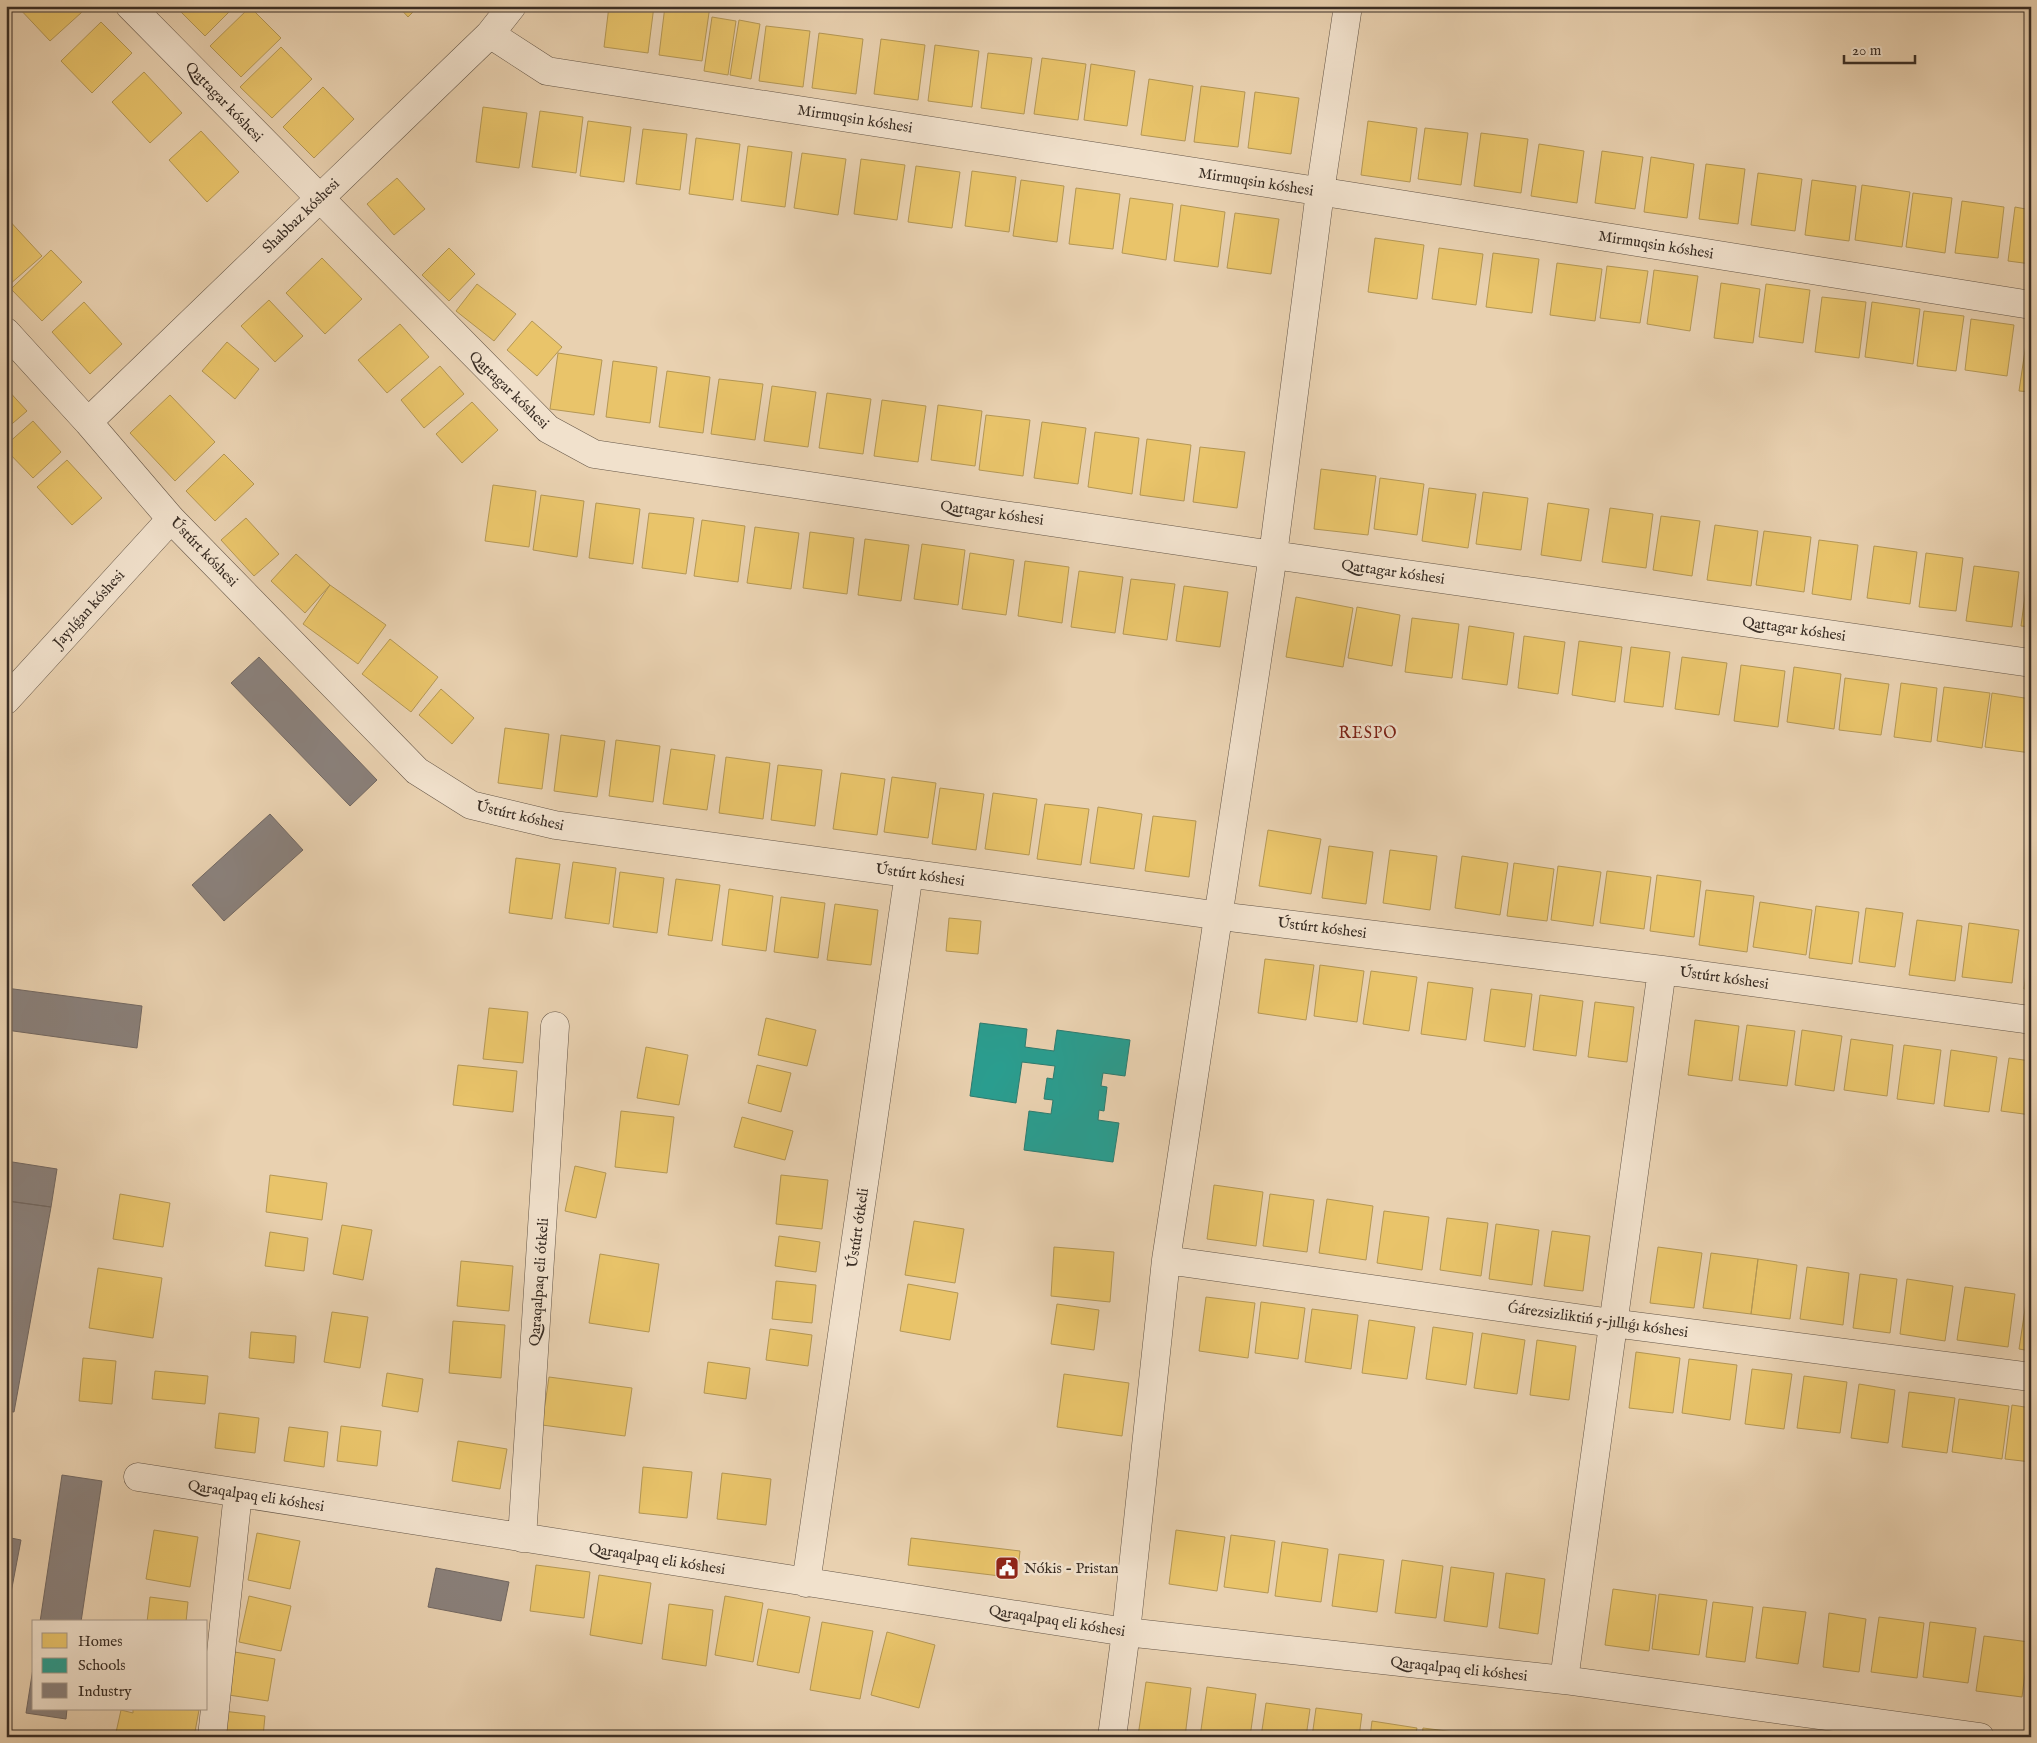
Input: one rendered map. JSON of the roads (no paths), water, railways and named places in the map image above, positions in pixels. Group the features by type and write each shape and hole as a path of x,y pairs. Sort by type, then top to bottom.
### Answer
{"street":[{"name":"Qattagar kóshesi","path":"130,6 318,199 548,429 594,454 1273,555 2031,663"},
{"name":"Shabbaz kóshesi","path":"88,422 490,34 512,6"},
{"path":"1112,1737 1126,1632 1166,1260 1273,555 1320,192 1348,6"},
{"name":"Mirmuqsin kóshesi","path":"490,34 547,71 2031,305"},
{"name":"Ústúrt kóshesi","path":"6,332 88,422 171,519 417,771 471,805 555,825 1217,915 1662,970 2031,1020"},
{"name":"Jayılǵan kóshesi","path":"6,700 171,519"},
{"name":"Ústúrt ótkeli","path":"806,1583 909,873"},
{"path":"1564,1680 1662,970"},
{"name":"Qaraqalpaq eli ótkeli","path":"522,1538 555,1026"},
{"name":"Ǵárezsizliktiń 5-jıllıǵı kóshesi","path":"1166,1260 1612,1323 2031,1376"},
{"name":"Qaraqalpaq eli kóshesi","path":"138,1477 1126,1632 1564,1680 1980,1737"},
{"path":"212,1737 238,1493"}],"place":[{"name":"Nókis - Pristan","path":"1007,1568"}],"district":[{"name":"RESPO","path":"1368,734"}]}
